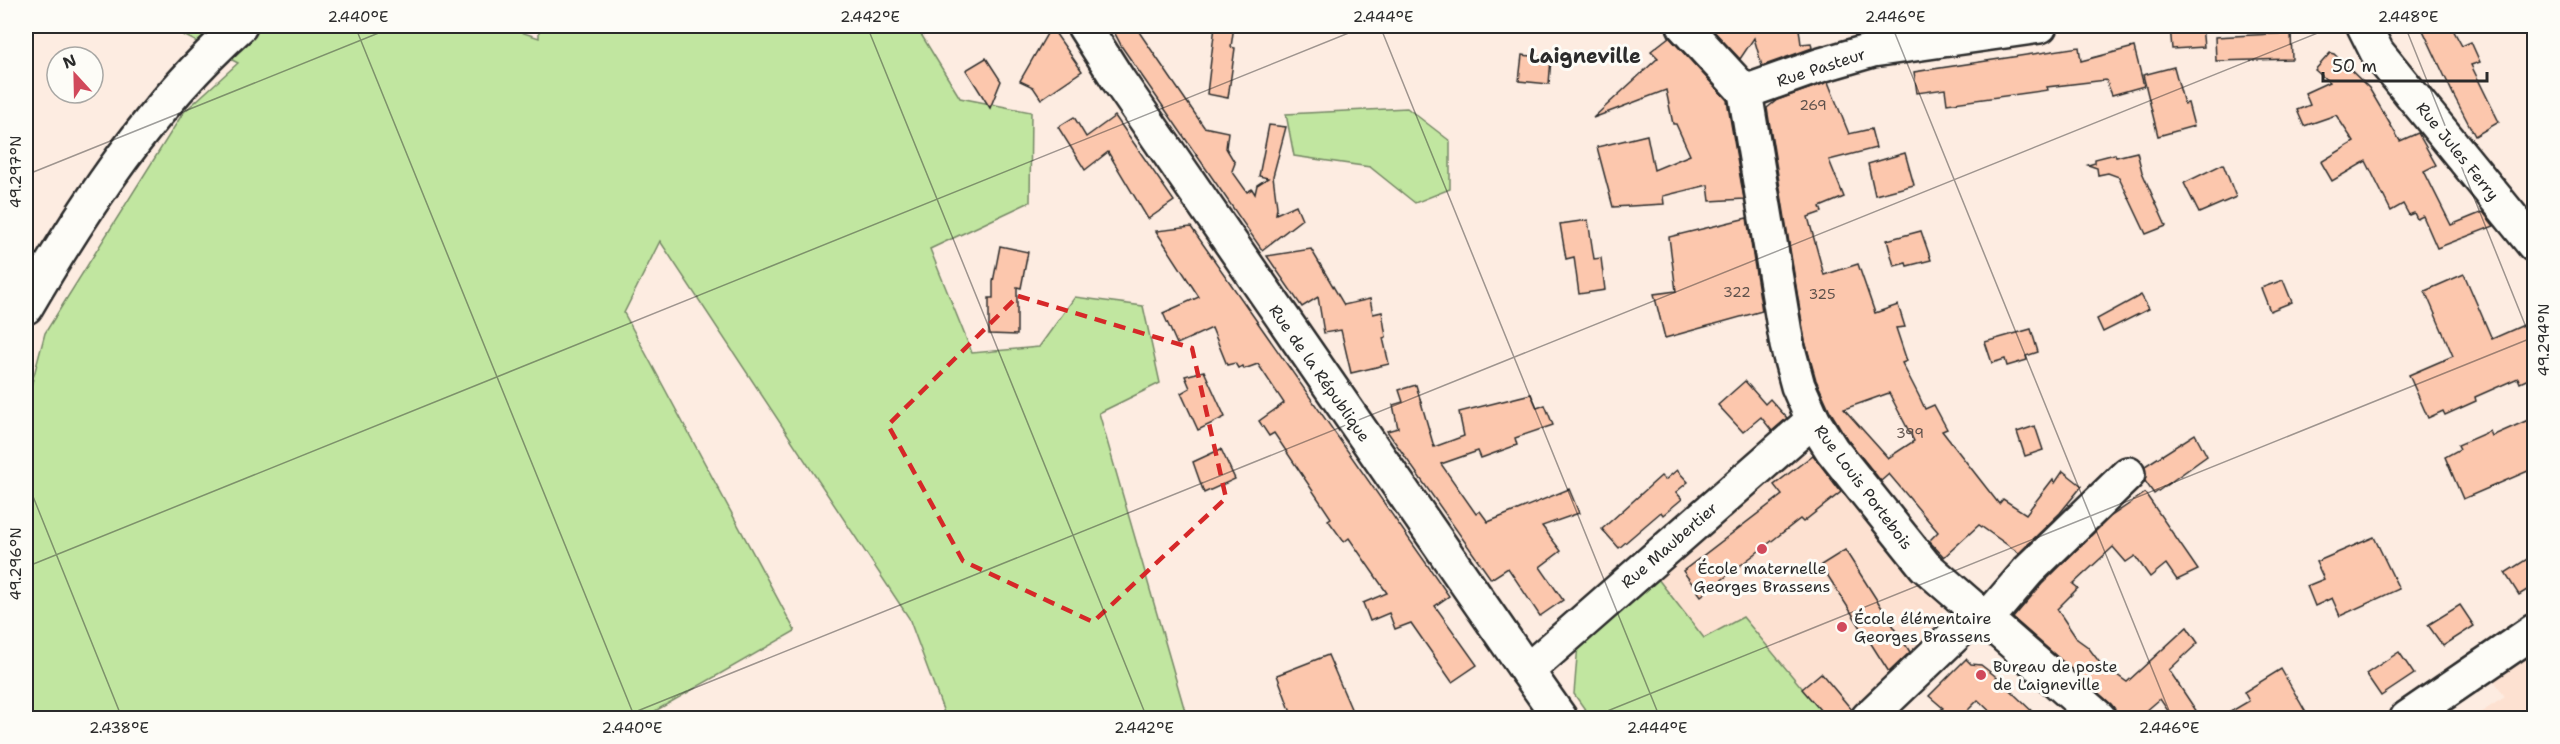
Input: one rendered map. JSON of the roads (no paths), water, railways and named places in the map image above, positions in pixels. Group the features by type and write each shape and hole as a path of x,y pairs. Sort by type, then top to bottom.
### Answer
{"street":[{"path":"26,307 70,232 129,146 180,86 240,26"},
{"name":"Rue de la République","path":"1084,26 1119,81 1560,718"},
{"path":"1684,26 1745,92"},
{"name":"Rue Pasteur","path":"1745,92 1821,65 1873,50 2040,26"},
{"name":"Rue Jules Ferry","path":"2364,26 2377,52 2531,234"},
{"name":"Rue Louis Portebois","path":"1745,92 1787,345 1798,386 1813,420 1832,450 1916,555 2099,718"},
{"name":"Rue Maubertier","path":"1527,672 1813,420"},
{"path":"1868,718 1982,616 2128,474"},
{"path":"2407,718 2535,631"}],"place":[{"name":"École maternelle Georges Brassens","path":"1762,549"},
{"name":"École élémentaire Georges Brassens","path":"1842,627"},
{"name":"Bureau de poste de Laigneville","path":"1981,675"}],"district":[{"name":"Laigneville","path":"1585,56"}]}
